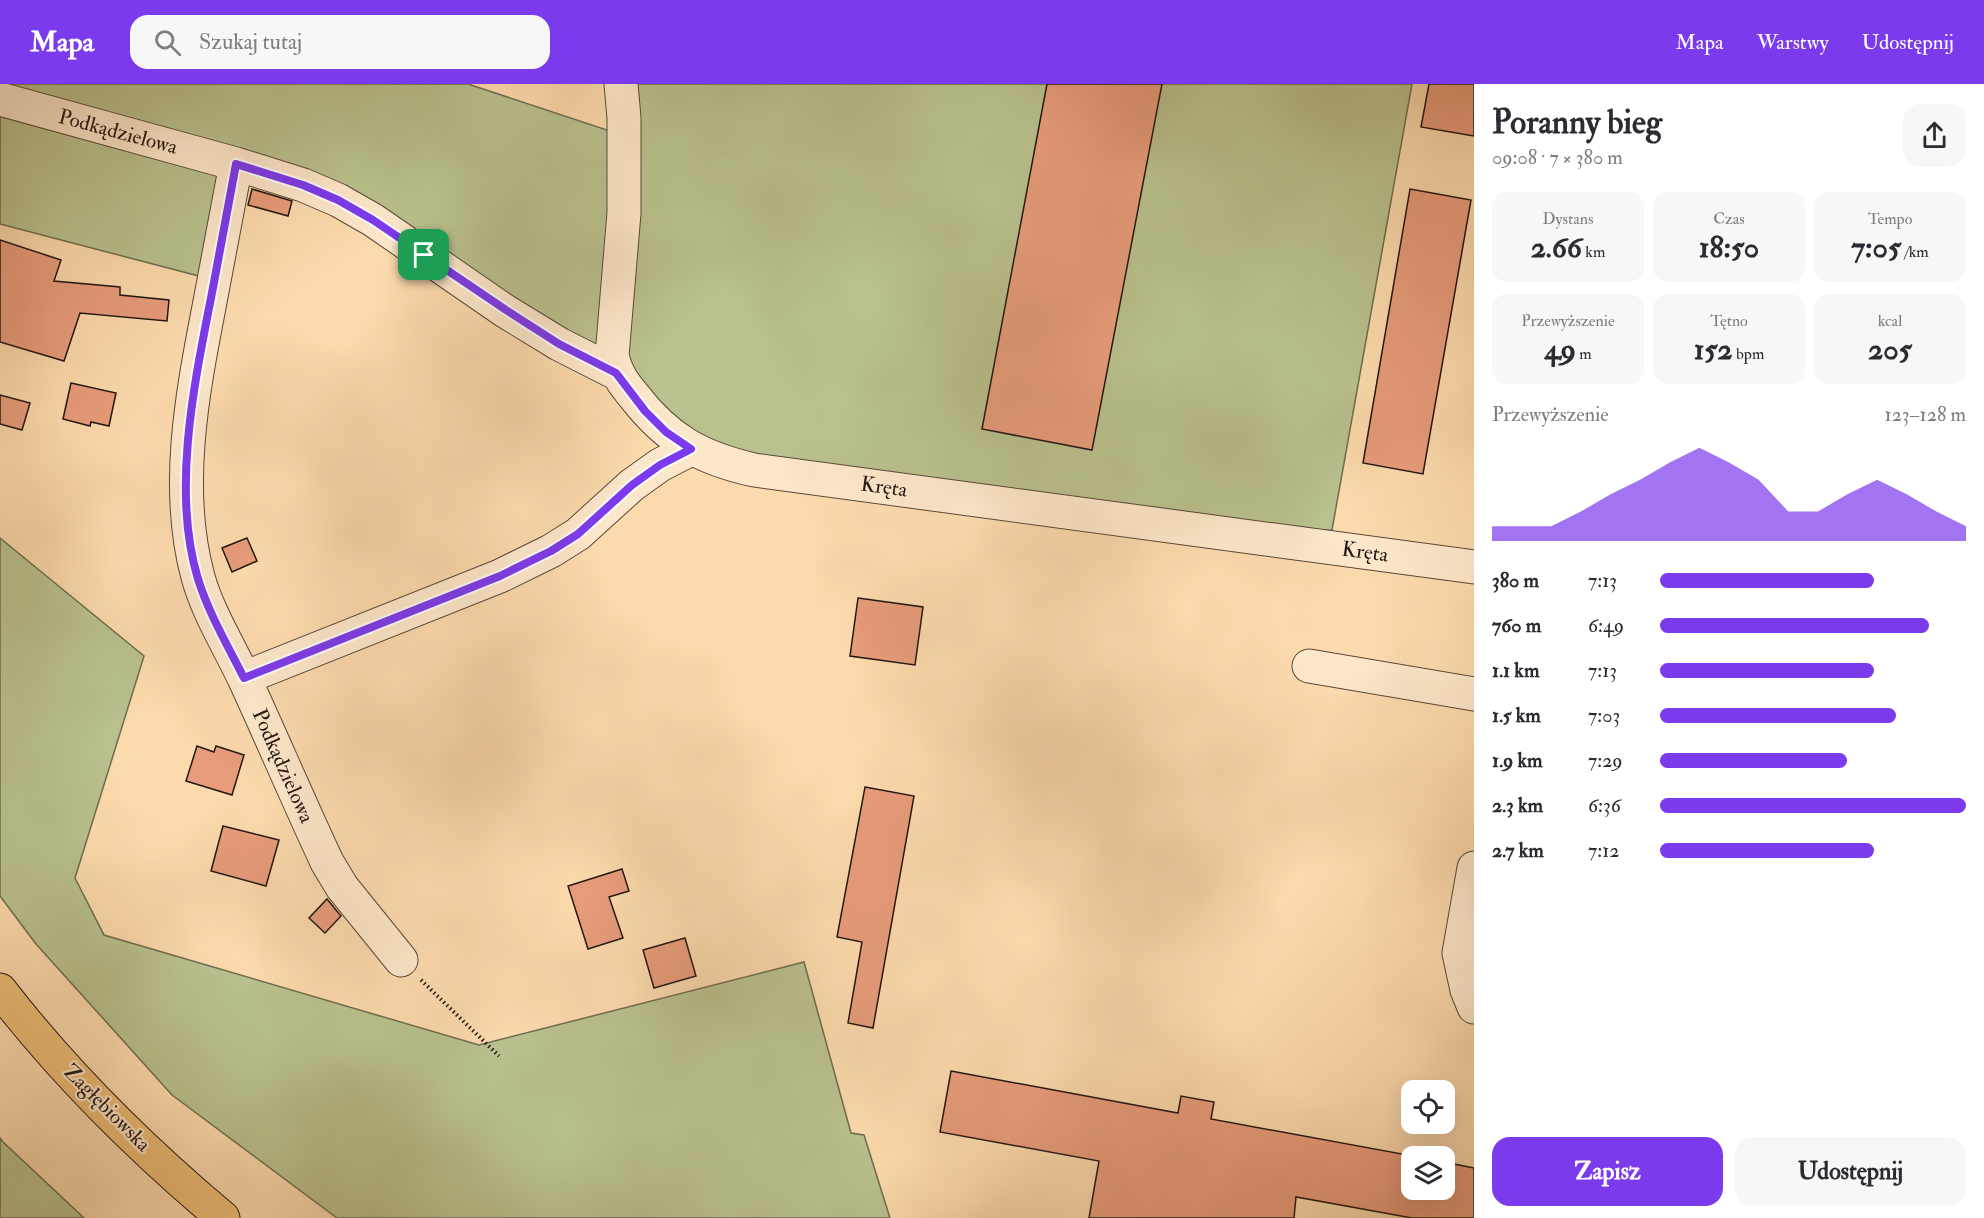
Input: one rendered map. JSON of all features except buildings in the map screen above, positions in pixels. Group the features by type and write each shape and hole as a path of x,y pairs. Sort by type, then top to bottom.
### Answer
{"main road":[{"name":"Zagłębiowska","path":"0,990 36,1035 109,1113 223,1218"}],"street":[{"path":"616,373 612,356 625,177 621,84"},
{"name":"Podkądzielowa","path":"0,99 236,164 303,185 338,200 373,220 514,316 559,344 616,373"},
{"name":"Podkądzielowa","path":"236,164 196,371 188,431 188,524 198,579 327,862 342,887 401,960"},
{"name":"Kręta","path":"616,373 645,411 666,432 691,449 721,462 754,470 1474,567"},
{"path":"244,678 500,576 551,551 578,534 632,485 660,465 691,449"},
{"path":"1309,666 1474,694"},
{"path":"1474,868 1459,952 1467,990 1474,1007"}],"path":[{"path":"401,960 499,1056"}],"green space":[{"path":"0,84 468,84 619,134 604,349 505,311 425,255 237,165 214,280 0,224"},
{"path":"629,84 1412,84 1332,530 1306,531 739,455 679,427 625,360"},
{"path":"0,538 144,656 75,878 104,935 479,1045 804,962 851,1133 864,1135 890,1218 337,1218 172,1095 36,944 0,896"},
{"path":"0,1138 2,1141 84,1218 0,1218"}],"route":[{"path":"236,164 303,185 338,200 373,220 424,255 559,344 616,373 645,411 666,432 691,449 660,465 632,485 578,534 551,551 500,576 244,678 198,579 188,524 187,481 188,431 196,371 236,164"}]}
